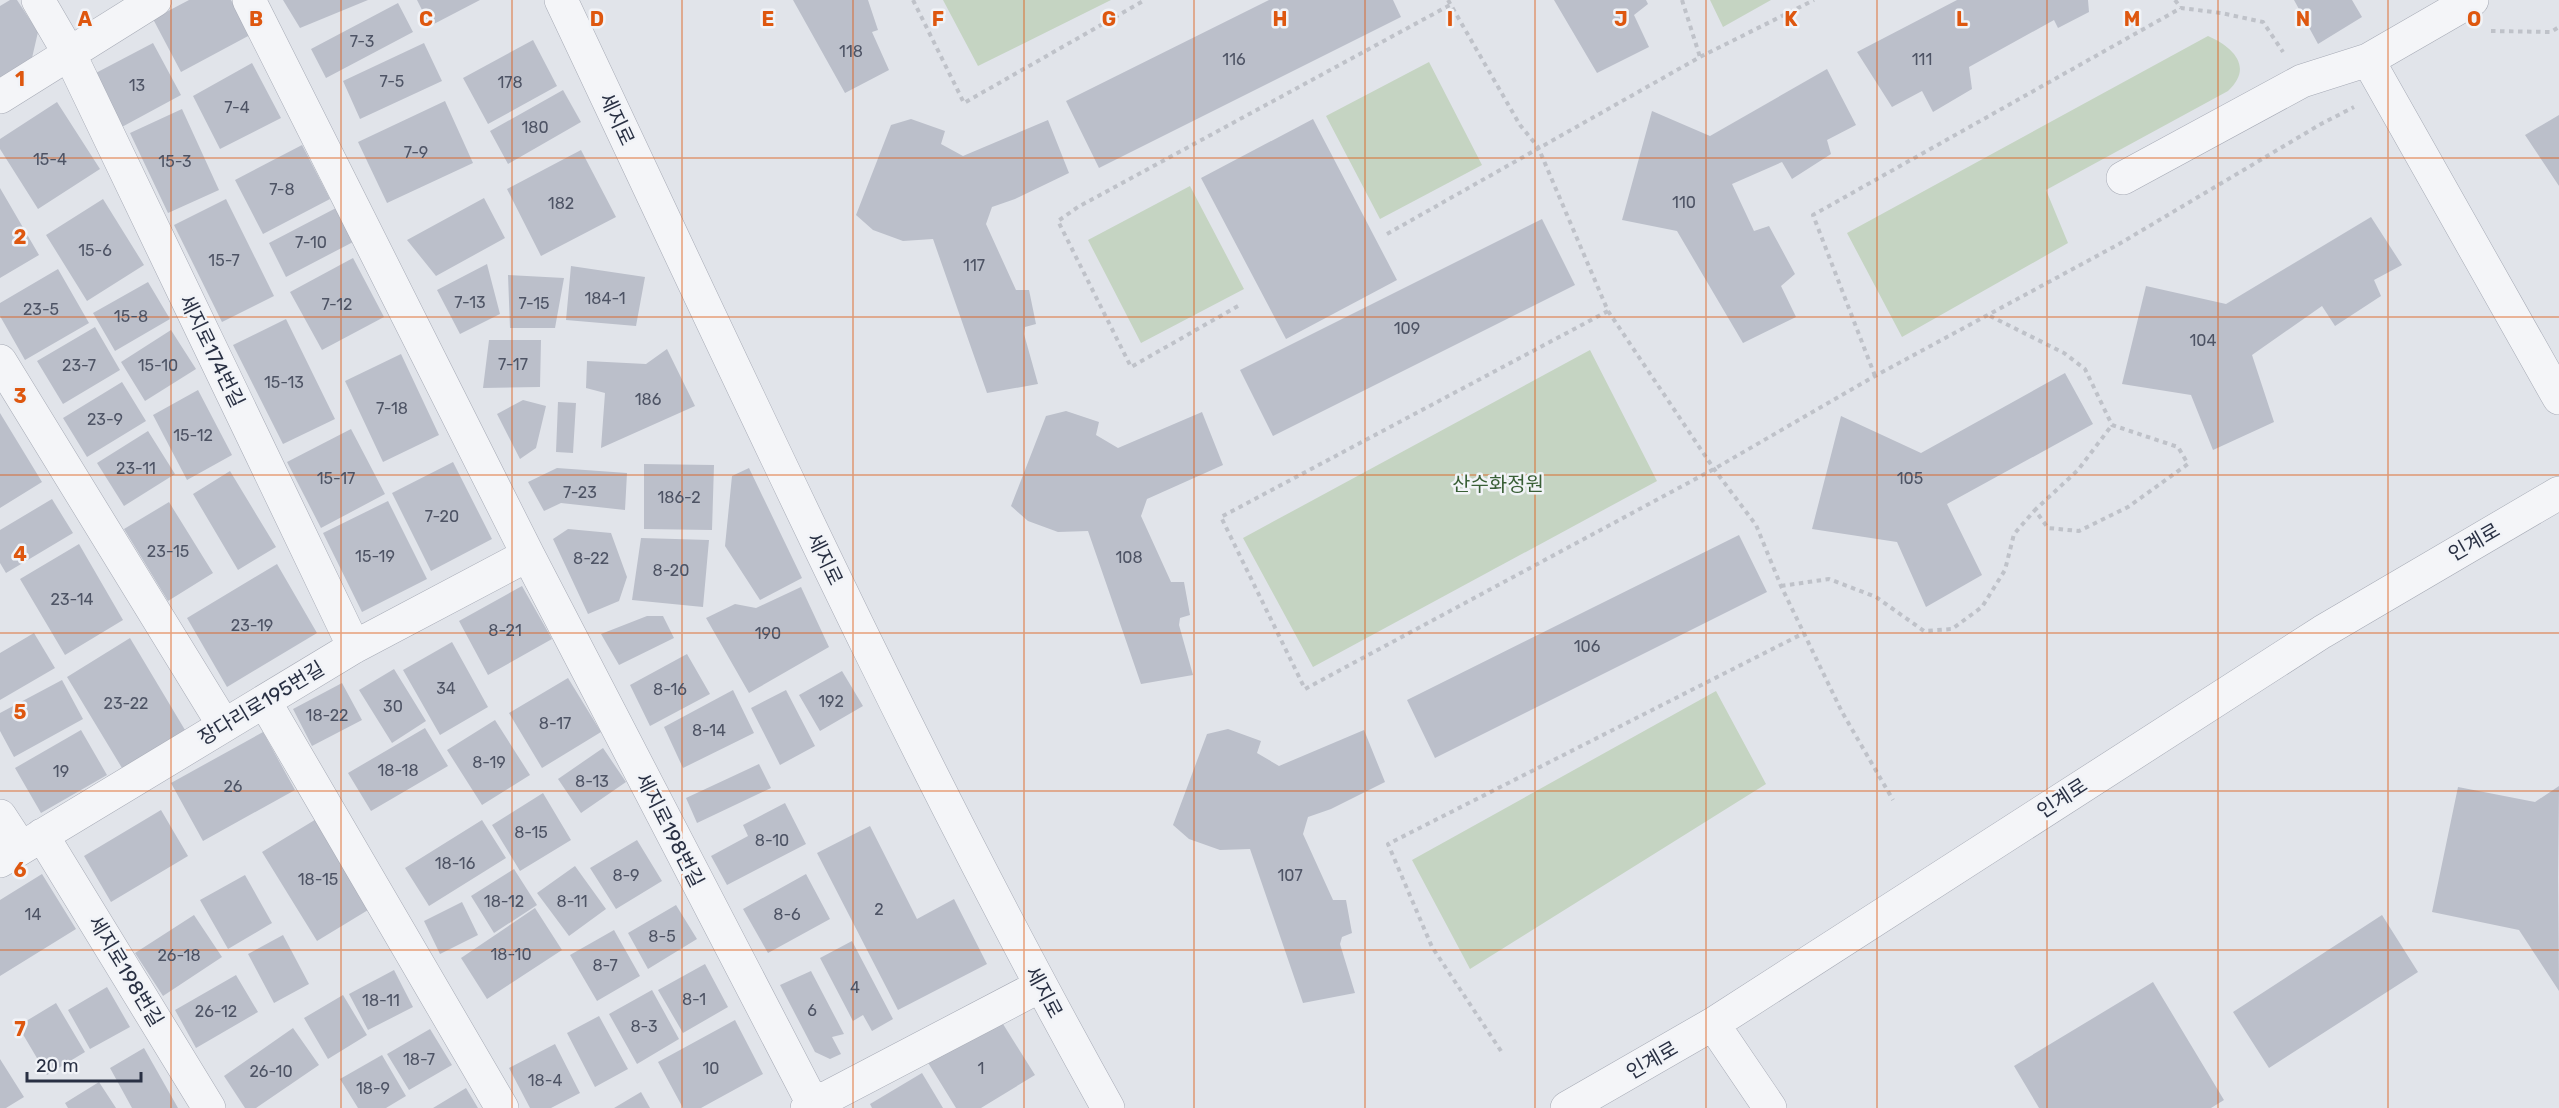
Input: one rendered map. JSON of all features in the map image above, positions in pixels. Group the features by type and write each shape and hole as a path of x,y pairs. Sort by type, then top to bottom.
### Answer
{"street":[{"name":"세지로174번길","path":"38,0 70,55 354,647"},
{"path":"0,97 155,0"},
{"path":"249,0 528,555"},
{"name":"세지로","path":"561,0 829,568 1040,986 1108,1108"},
{"path":"2123,178 2302,81 2367,60 2472,0"},
{"path":"2367,60 2559,398"},
{"path":"0,361 223,724"},
{"name":"인계로","path":"1567,1108 1713,1024 2322,632 2559,493"},
{"name":"장다리로195번길","path":"21,848 354,647 528,555"},
{"name":"세지로198번길","path":"528,555 810,1106 1040,986"},
{"path":"265,702 502,1108"},
{"path":"0,816 21,848"},
{"name":"세지로198번길","path":"21,848 209,1108"},
{"path":"1713,1024 1770,1108"}],"path":[{"path":"913,0 964,103 1145,0"},
{"path":"1682,0 1700,57"},
{"path":"1387,234 1700,57 1814,0"},
{"path":"2175,0 2181,8"},
{"path":"1238,306 1131,367 1058,221 1078,207 1449,3 1520,125 1538,147 1608,310 1714,469 1756,525 1782,586 1842,712 1893,800"},
{"path":"1875,376 1813,215 2181,8 2221,13 2263,22 2302,81 2321,124"},
{"path":"2483,35 2490,31 2551,32 2559,27"},
{"path":"1608,310 1221,517 1305,690 1714,469 1875,376 2120,244 2321,124 2385,92"},
{"path":"1989,316 2064,353 2085,369 2112,425 2178,447 2188,464 2128,507 2079,531 2048,528 2035,510"},
{"path":"1782,586 1829,579 1876,597 1924,631 1952,629 1982,607 2006,570 2014,534 2035,510 2078,470 2112,425"},
{"path":"1501,1051 1432,947 1388,844 1804,633"}],"green space":[{"path":"943,0 1111,0 978,66"},
{"path":"1710,0 1771,0 1723,27"},
{"path":"2208,36 2232,52 2240,66 2236,82 2228,91 2046,190 2068,243 1902,337 1847,233"},
{"path":"1429,62 1482,165 1380,219 1326,116"},
{"path":"1190,186 1244,289 1141,343 1088,240"},
{"name":"산수화정원","path":"1590,350 1657,481 1313,667 1243,538"},
{"path":"1716,691 1766,784 1470,969 1412,860"}],"building":[{"path":"10,0 17,0 38,32 32,58 0,79 0,6"},
{"path":"189,0 231,0 250,35 181,72 153,19"},
{"path":"283,0 368,0 300,28"},
{"path":"417,0 480,0 430,26"},
{"path":"793,0 868,0 878,30 872,32 889,70 845,93"},
{"path":"1269,0 1393,0 1401,17 1099,168 1066,101"},
{"path":"1554,0 1646,0 1648,4 1634,15 1649,47 1597,73"},
{"path":"1957,0 2088,0 2089,12 2058,28 2054,20 1969,67 1972,89 1933,112 1922,91 1892,107 1857,52"},
{"path":"2294,0 2352,0 2362,17 2318,44"},
{"path":"398,3 413,32 326,78 311,49"},
{"path":"533,40 557,86 488,124 463,78"},
{"path":"153,43 181,95 120,128 92,75"},
{"path":"424,43 442,81 360,119 343,81"},
{"path":"252,63 281,118 220,149 193,96"},
{"path":"1827,69 1856,125 1827,140 1831,154 1792,179 1782,162 1732,184 1754,231 1769,226 1795,274 1781,286 1796,317 1743,343 1677,231 1622,220 1652,111 1710,136"},
{"path":"563,90 581,122 508,164 490,131"},
{"path":"445,101 473,163 387,203 358,142"},
{"path":"57,102 100,169 38,209 0,149 0,139"},
{"path":"182,109 219,190 168,213 130,133"},
{"path":"2559,115 2559,186 2525,135"},
{"path":"911,119 945,131 941,144 963,156 1048,120 1069,173 1015,199 992,207 986,224 1016,290 1029,290 1036,324 1025,327 1024,334 1038,384 987,393 933,239 903,241 873,230 856,215 891,125"},
{"path":"1313,119 1397,280 1286,339 1201,178"},
{"path":"302,145 330,199 263,234 235,180"},
{"path":"581,150 616,217 541,256 507,189"},
{"path":"0,188 39,255 0,278"},
{"path":"484,198 505,238 436,276 407,240"},
{"path":"103,199 144,265 87,301 46,235"},
{"path":"226,199 274,296 222,322 174,225"},
{"path":"336,208 353,242 286,277 269,243"},
{"path":"2371,217 2402,265 2374,280 2381,296 2335,326 2322,306 2252,355 2274,422 2213,450 2191,395 2122,384 2146,286 2226,304"},
{"path":"1542,219 1575,285 1273,436 1240,370"},
{"path":"353,258 384,317 322,350 290,292"},
{"path":"487,264 500,314 460,334 437,290"},
{"path":"571,266 645,277 636,326 566,320"},
{"path":"58,269 89,323 25,360 0,316 0,303"},
{"path":"508,275 564,278 555,328 510,328"},
{"path":"148,282 170,319 115,351 93,313"},
{"path":"286,319 335,419 283,444 233,345"},
{"path":"95,327 120,370 63,404 37,361"},
{"path":"171,330 196,369 145,401 121,362"},
{"path":"489,340 541,340 540,387 483,388"},
{"path":"667,349 695,406 601,448 605,393 586,388 587,361 646,364"},
{"path":"401,354 439,435 383,462 345,381"},
{"path":"2065,373 2093,424 1947,504 1982,575 1926,607 1897,542 1812,529 1841,416 1921,453"},
{"path":"122,382 146,421 87,457 63,418"},
{"path":"198,390 232,455 187,480 153,415"},
{"path":"523,400 546,406 536,448 520,459 497,414"},
{"path":"558,402 576,403 573,453 556,452"},
{"path":"1066,411 1099,422 1096,435 1118,448 1202,412 1223,465 1147,499 1141,516 1171,582 1184,582 1190,615 1180,618 1179,625 1193,675 1141,684 1088,531 1058,532 1028,521 1011,506 1046,416"},
{"path":"0,413 42,482 0,508"},
{"path":"351,429 385,494 321,528 287,462"},
{"path":"148,431 175,474 124,506 97,463"},
{"path":"453,462 492,539 431,571 392,493"},
{"path":"644,464 714,465 712,530 644,529"},
{"path":"557,468 627,473 625,510 561,503 544,511 528,482"},
{"path":"749,468 802,578 760,600 725,546 732,476"},
{"path":"230,471 276,547 238,570 193,494"},
{"path":"52,499 73,533 6,573 0,563 0,530"},
{"path":"388,501 427,579 362,612 323,533"},
{"path":"169,502 213,573 168,601 124,529"},
{"path":"568,529 611,533 627,577 619,601 588,614 553,539"},
{"path":"1739,535 1767,592 1435,758 1407,700"},
{"path":"641,538 709,540 703,607 632,600"},
{"path":"79,544 123,620 65,655 20,579"},
{"path":"277,564 317,633 227,687 187,618"},
{"path":"522,586 552,639 488,675 459,621"},
{"path":"801,587 829,647 749,693 706,618 735,604 756,608"},
{"path":"647,616 663,616 674,638 619,665 601,634"},
{"path":"34,633 55,668 0,700 0,653"},
{"path":"130,638 185,730 122,768 67,677"},
{"path":"452,642 488,707 440,735 403,670"},
{"path":"687,654 710,694 650,726 630,685"},
{"path":"394,669 426,721 392,743 359,690"},
{"path":"842,671 863,706 820,731 799,695"},
{"path":"568,678 601,732 542,768 509,713"},
{"path":"62,680 83,719 14,757 0,731 0,713"},
{"path":"342,683 362,720 312,746 293,709"},
{"path":"733,690 754,733 683,768 664,727"},
{"path":"786,690 815,746 780,765 751,708"},
{"path":"495,720 530,775 482,805 447,750"},
{"path":"425,728 448,766 371,811 348,773"},
{"path":"1228,729 1261,741 1257,753 1279,766 1364,730 1385,782 1331,809 1308,817 1303,834 1333,900 1346,900 1352,933 1342,937 1340,944 1355,993 1303,1003 1250,849 1220,850 1189,839 1173,825 1207,734"},
{"path":"81,730 107,775 41,813 15,768"},
{"path":"263,732 295,790 203,841 171,783"},
{"path":"603,748 626,782 581,813 558,779"},
{"path":"759,764 771,788 697,823 686,798"},
{"path":"2559,786 2559,991 2519,930 2432,912 2458,787 2535,802"},
{"path":"543,793 571,840 520,871 492,825"},
{"path":"785,803 806,844 727,885 711,856 748,836 743,825"},
{"path":"161,810 188,856 111,902 84,856"},
{"path":"318,818 373,907 317,941 262,852"},
{"path":"482,820 506,858 429,906 405,868"},
{"path":"870,826 917,919 954,899 987,964 898,1010 817,853"},
{"path":"637,840 662,881 616,909 590,868"},
{"path":"575,866 606,909 569,936 537,893"},
{"path":"514,869 537,905 494,933 471,896"},
{"path":"42,874 76,929 0,976 0,900"},
{"path":"806,874 830,919 768,953 743,909"},
{"path":"245,875 272,923 228,949 200,900"},
{"path":"462,902 478,935 440,954 424,921"},
{"path":"676,905 697,939 648,969 628,933"},
{"path":"535,908 562,950 487,999 461,958"},
{"path":"194,915 222,957 163,996 135,953"},
{"path":"2382,915 2418,972 2269,1068 2233,1012"},
{"path":"614,930 640,976 597,1001 570,955"},
{"path":"283,935 309,984 274,1003 248,954"},
{"path":"852,941 893,1019 872,1031 863,1015 853,1021 820,958"},
{"path":"705,964 728,1007 683,1033 658,990"},
{"path":"394,970 413,1007 368,1030 349,994"},
{"path":"811,971 844,1034 832,1037 841,1054 830,1059 815,1052 780,985"},
{"path":"236,975 258,1012 196,1048 175,1010"},
{"path":"2153,982 2224,1100 2211,1108 2039,1108 2014,1066"},
{"path":"107,987 130,1027 90,1049 68,1010"},
{"path":"652,990 679,1039 637,1064 609,1014"},
{"path":"343,995 367,1035 328,1059 304,1018"},
{"path":"56,1003 85,1052 47,1075 18,1026"},
{"path":"599,1016 628,1069 595,1087 567,1033"},
{"path":"998,1016 1035,1075 981,1108 956,1108 927,1061"},
{"path":"735,1020 763,1074 701,1108 683,1108 658,1062"},
{"path":"293,1028 319,1065 256,1108 245,1108 224,1076"},
{"path":"430,1029 452,1065 409,1090 387,1054"},
{"path":"555,1044 580,1093 551,1108 530,1108 509,1068"},
{"path":"144,1048 178,1108 132,1108 110,1068"},
{"path":"382,1055 406,1096 386,1108 358,1108 340,1079"},
{"path":"0,1059 24,1097 6,1108 0,1108"},
{"path":"922,1073 943,1108 872,1108 870,1104"},
{"path":"99,1082 116,1108 68,1108 65,1103"},
{"path":"466,1088 478,1108 433,1108"},
{"path":"641,1092 650,1108 614,1108"}]}
